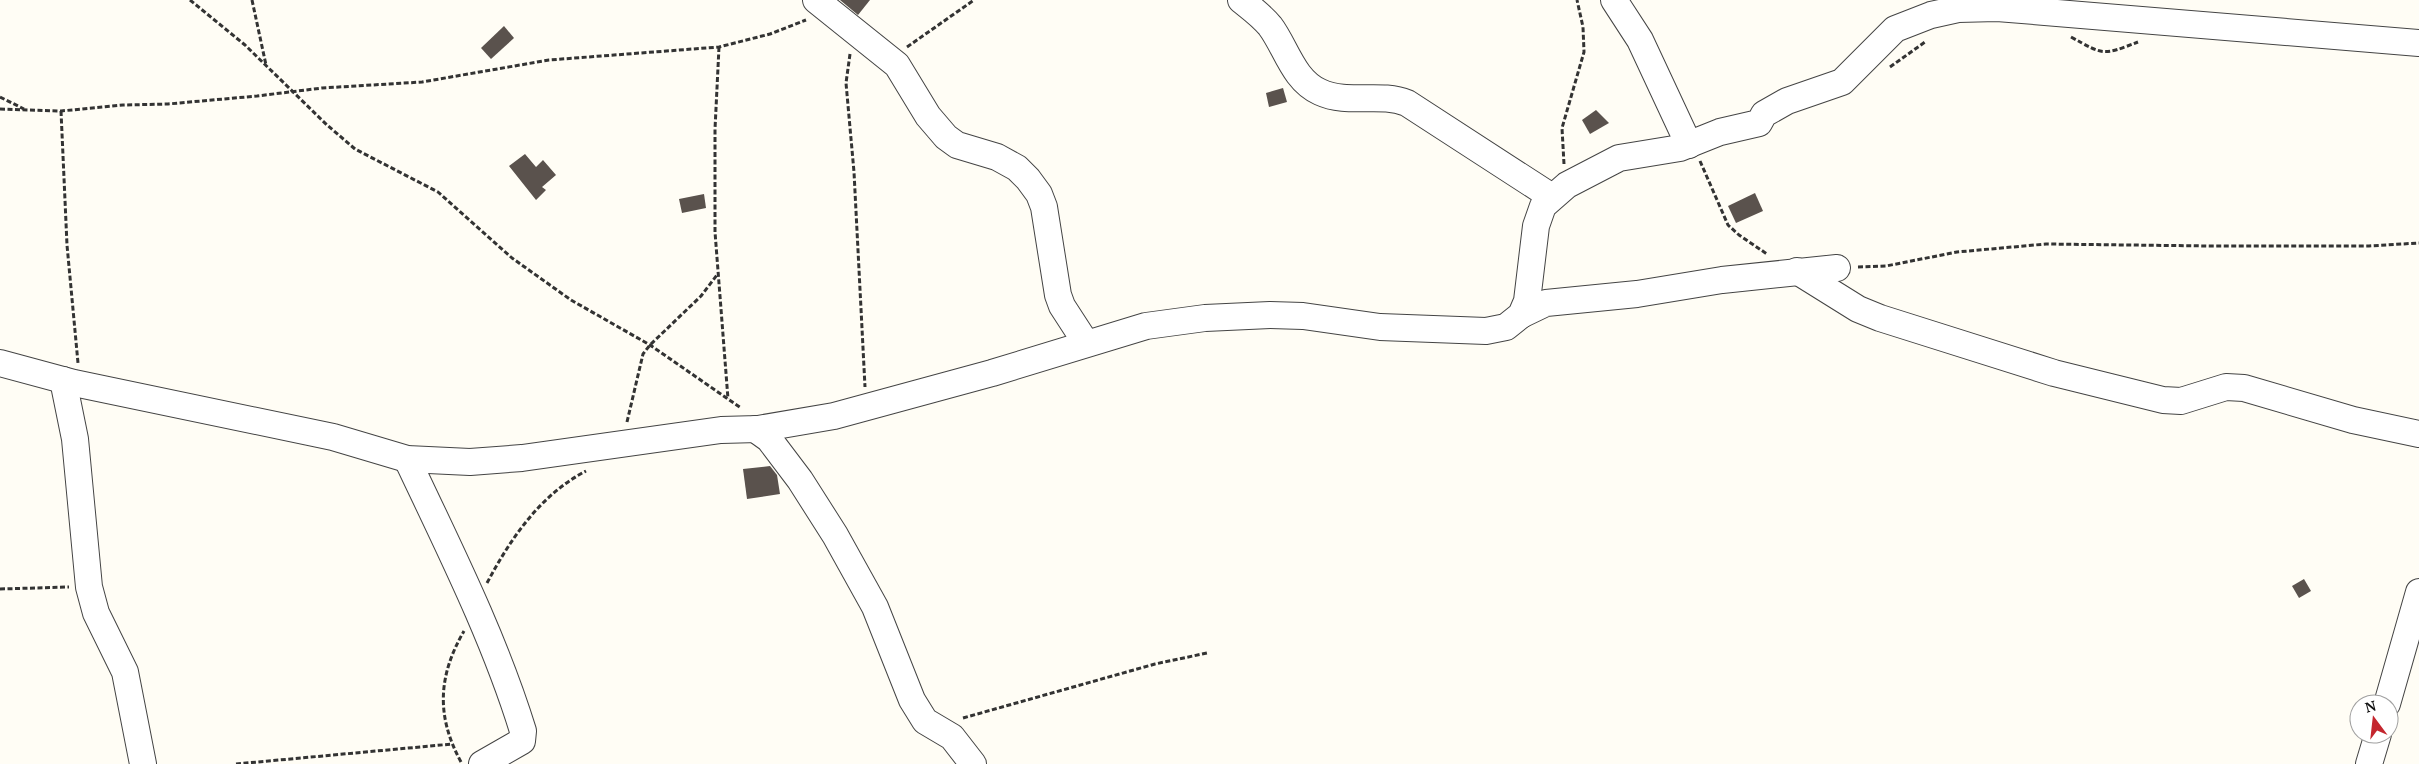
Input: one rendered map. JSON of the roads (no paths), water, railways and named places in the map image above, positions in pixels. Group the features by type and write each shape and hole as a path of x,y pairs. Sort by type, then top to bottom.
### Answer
{"street":[{"path":"1241,0 1270,26 1284,53 1304,81 1318,92 1345,98 1395,98 1407,103 1560,191"},
{"path":"1614,0 1640,40 1691,144"},
{"path":"822,5 891,59 904,73 928,116 952,142 997,157 1017,168 1028,179 1038,194 1044,208 1058,295 1062,306 1086,344"},
{"path":"1521,315 1527,301 1536,226 1543,206 1560,191 1619,158 1691,144 1720,132 1759,123 1764,114 1787,101 1842,82 1895,29 1931,15 1958,9 1997,8 2419,43"},
{"path":"0,363 68,382 333,437 407,459 470,462 513,459 721,430 756,429 834,416 992,373 1146,326 1205,318 1270,315 1303,316 1380,327 1476,332 1506,326 1521,315 1546,303 1637,294 1722,280 1837,268"},
{"path":"1795,272 1858,309 1880,318 2054,373 2163,400 2181,401 2226,387 2244,388 2353,420 2419,434"},
{"path":"68,382 89,587 96,613 125,672 143,764"},
{"path":"756,429 769,439 800,480 835,535 875,607 912,700 925,721 952,737 973,764"},
{"path":"407,459 476,607 505,675 524,736 522,741 482,764"},
{"path":"2390,694 2419,592"},
{"path":"2369,764 2375,744"}]}
